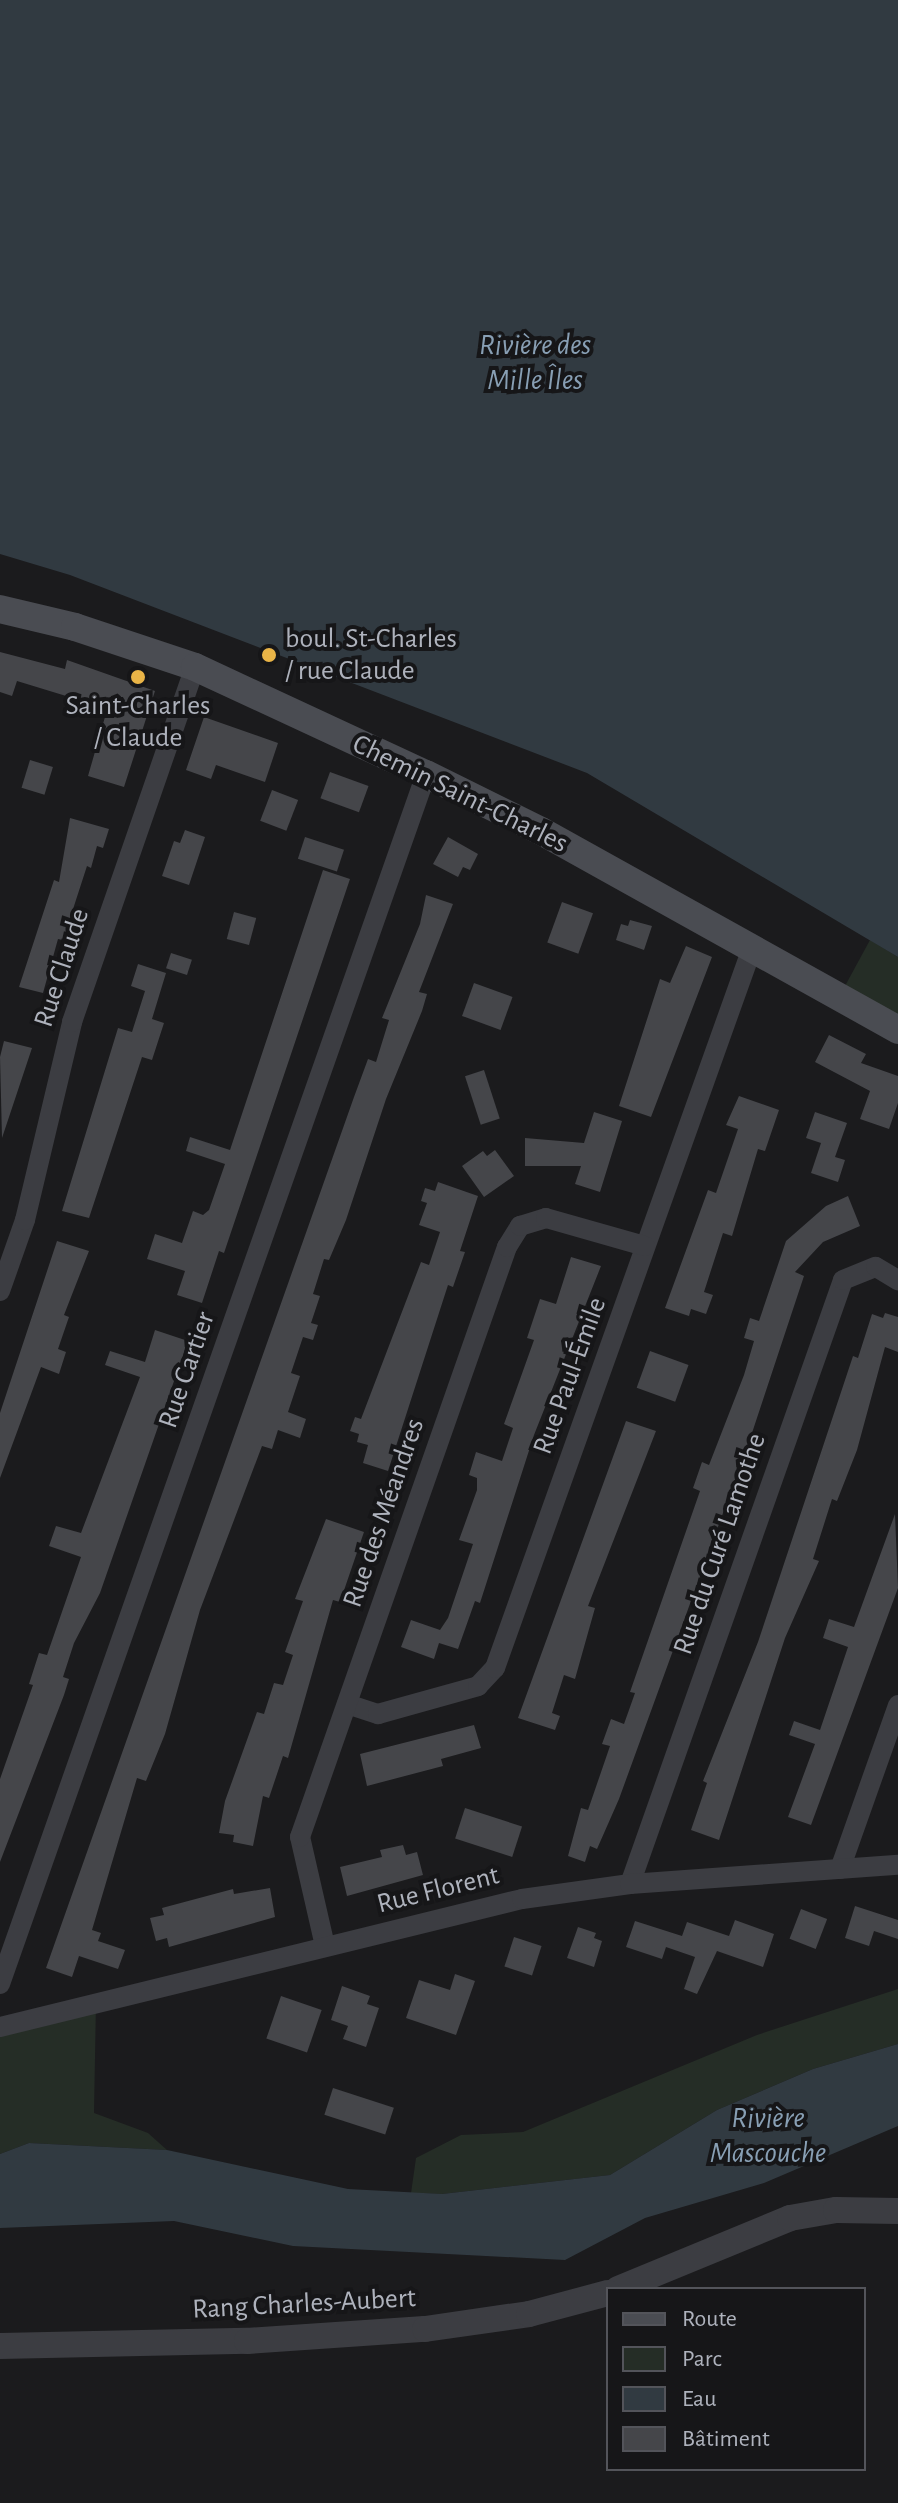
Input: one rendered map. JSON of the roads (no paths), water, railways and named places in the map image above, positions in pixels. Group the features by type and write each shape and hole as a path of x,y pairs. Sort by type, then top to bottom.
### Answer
{"main road":[{"name":"Chemin Saint-Charles","path":"0,609 75,627 195,667 426,774 541,831 751,951 898,1030"}],"street":[{"name":"Rue Claude","path":"0,1291 25,1220 72,1022 195,667"},
{"name":"Rue Cartier","path":"0,1984 426,774"},
{"name":"Rue Paul-Émile","path":"347,1704 378,1714 478,1686 495,1668 751,951"},
{"name":"Rue des Méandres","path":"325,1946 300,1837 507,1247 520,1226 546,1218 645,1246"},
{"name":"Rue du Curé Lamothe","path":"630,1884 843,1280 876,1267 898,1280"},
{"path":"840,1869 898,1705"},
{"name":"Rue Florent","path":"0,2027 522,1899 630,1884 898,1865"},
{"path":"623,2287 777,2221 836,2210 898,2211"},
{"name":"Rang Charles-Aubert","path":"0,2346 247,2341 425,2329 529,2314 606,2294"}],"water":[{"name":"Rivière des Mille Îles","path":"0,0 898,0 898,957 587,773 70,575 0,554"},
{"name":"Rivière Mascouche","path":"898,2044 898,2126 764,2183 645,2218 565,2260 293,2246 174,2221 0,2228 0,2154 29,2143 167,2150 348,2189 442,2194 610,2175 717,2110 813,2069"}],"place":[{"name":"boul. St-Charles / rue Claude","path":"269,655"},
{"name":"Saint-Charles / Claude","path":"138,677"}]}
